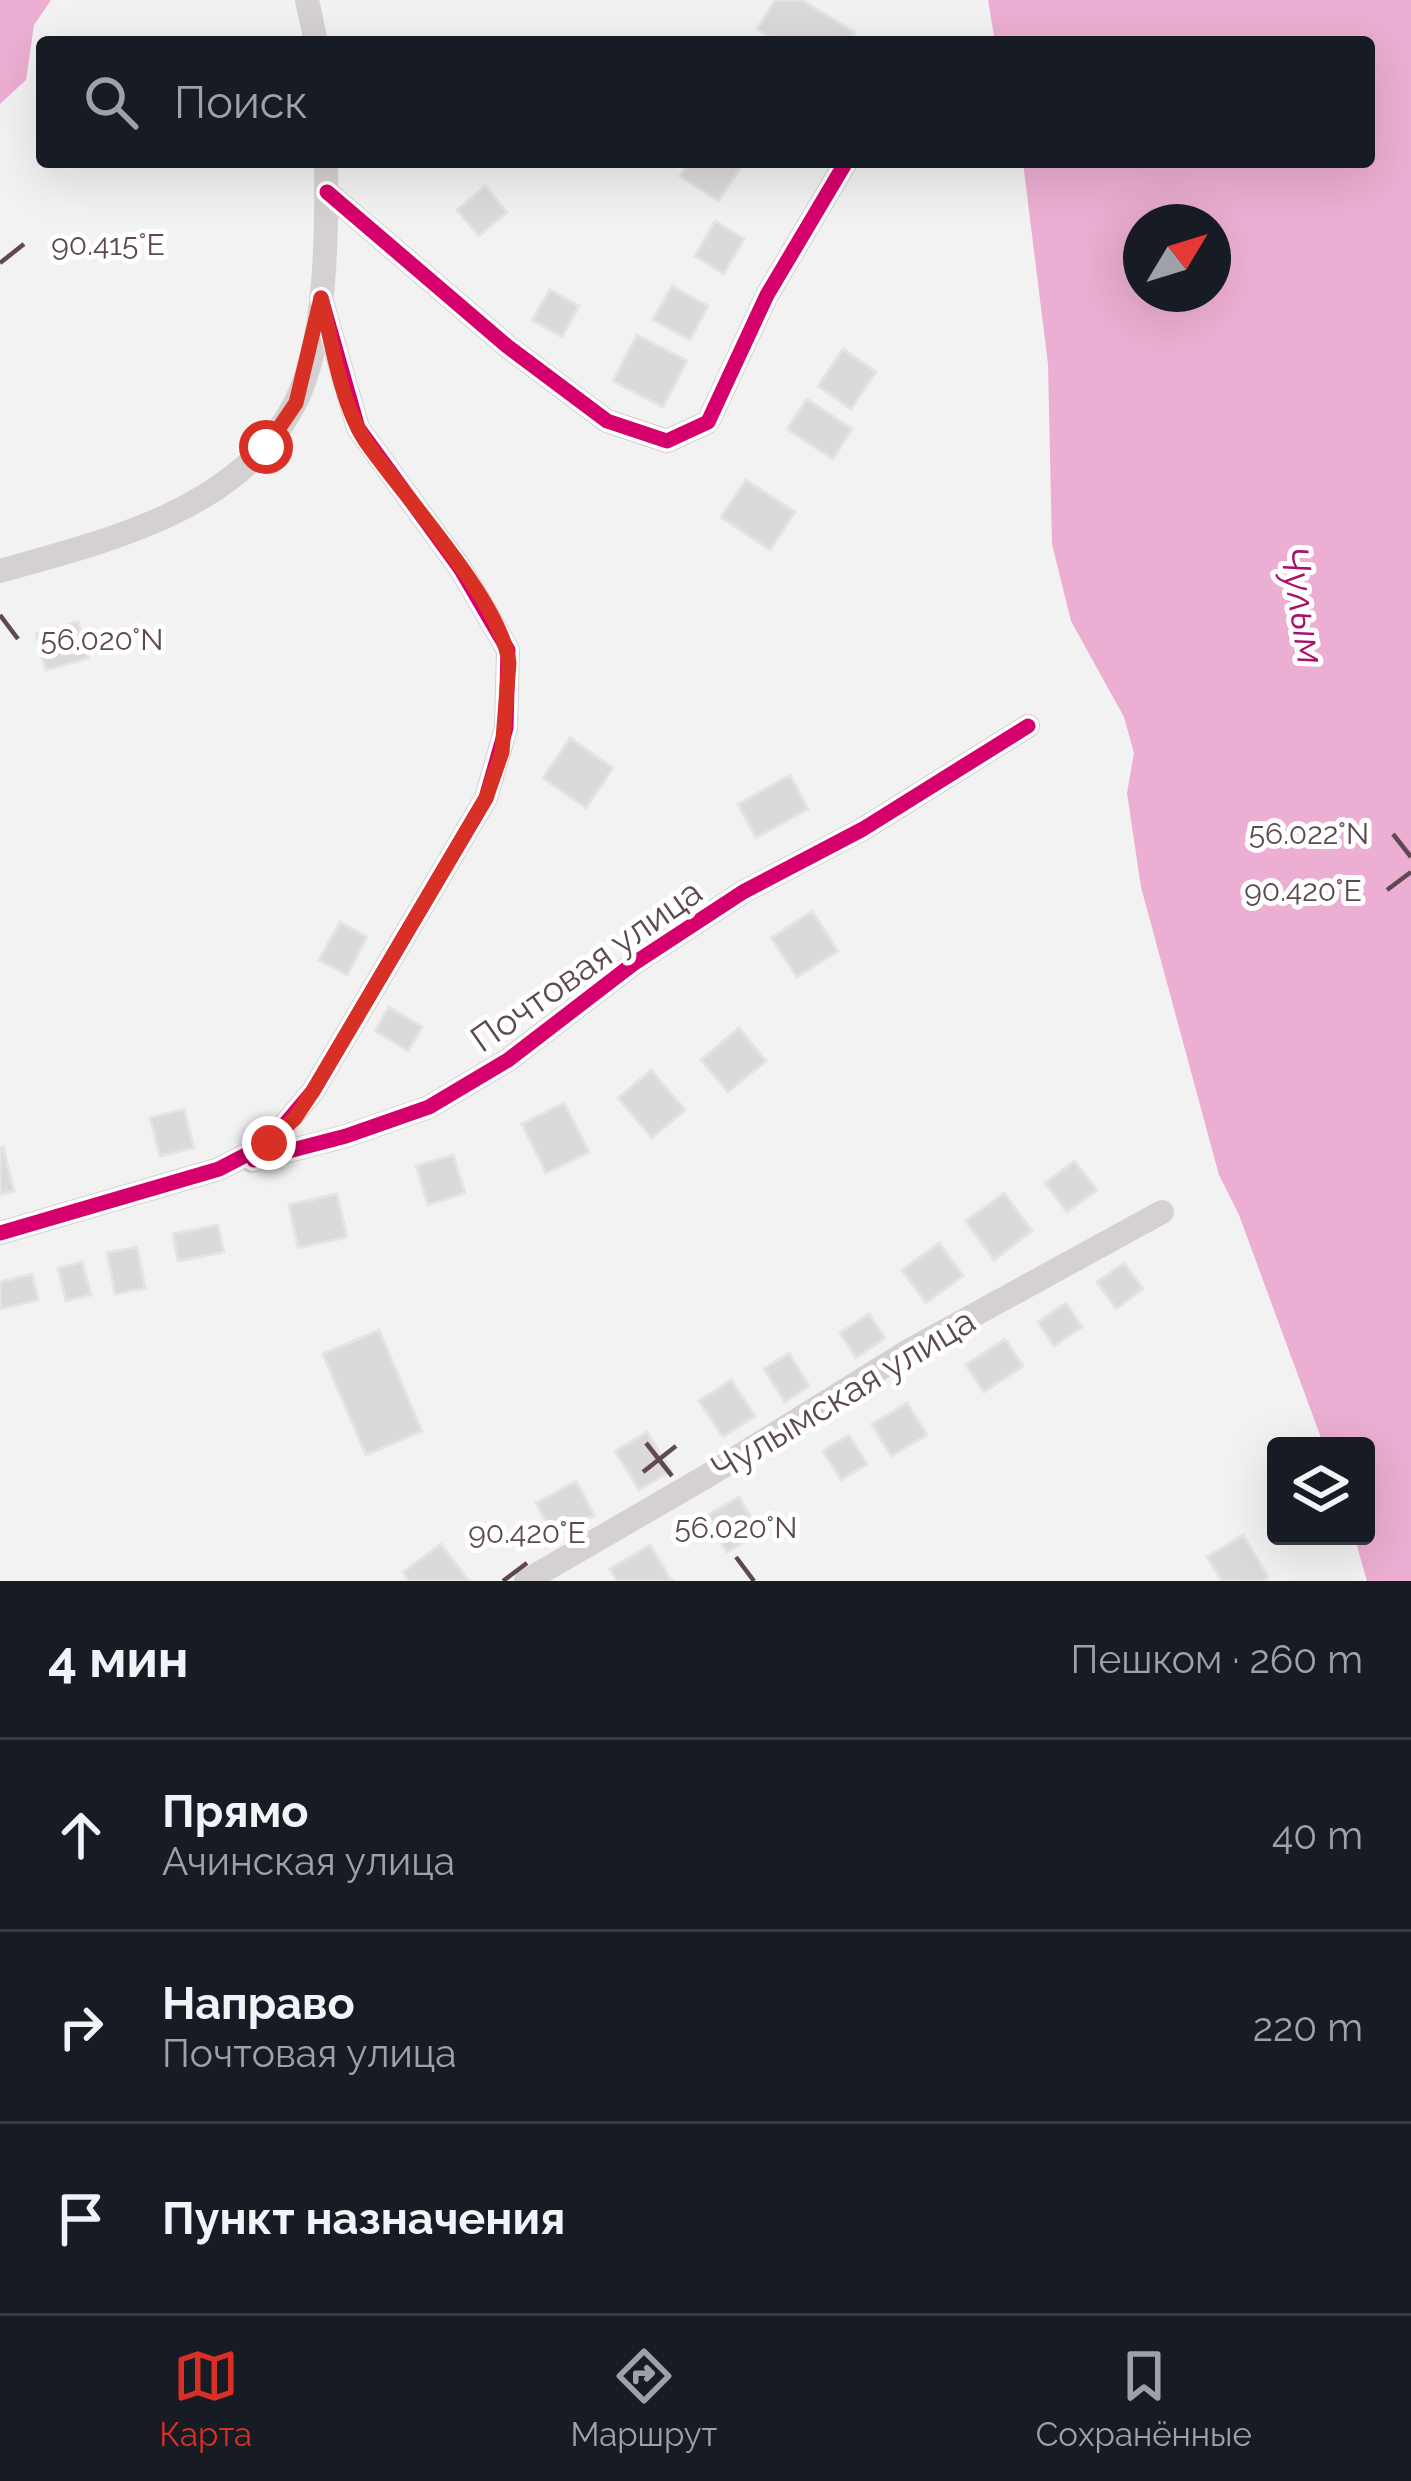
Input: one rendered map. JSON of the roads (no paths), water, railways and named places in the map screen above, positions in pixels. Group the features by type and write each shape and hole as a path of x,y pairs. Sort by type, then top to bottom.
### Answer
{"street":[{"path":"307,0 315,36"},
{"path":"0,571 162,520 223,484 266,447 296,403 321,298 326,168"},
{"path":"327,192 507,346 608,422 667,441 708,422 767,295 842,168"},
{"name":"Почтовая улица","path":"219,1169 269,1143 295,1118 313,1091 486,798 506,728 508,650 460,568 361,434 321,298"},
{"name":"Почтовая улица","path":"0,1233 346,1136 429,1107 508,1060 633,964 742,892 863,829 1028,726"},
{"name":"Чулымская улица","path":"526,1581 910,1350 1162,1212"}],"water":[{"path":"0,0 51,0 34,25 26,80 0,104"},
{"name":"Чулым","path":"988,0 1411,0 1411,1581 1367,1581 1357,1545 1375,1545 1375,1437 1321,1437 1239,1215 1219,1175 1141,887 1127,793 1134,753 1124,717 1071,621 1052,544 1048,364 1024,168 1375,168 1375,36 994,36"}]}
